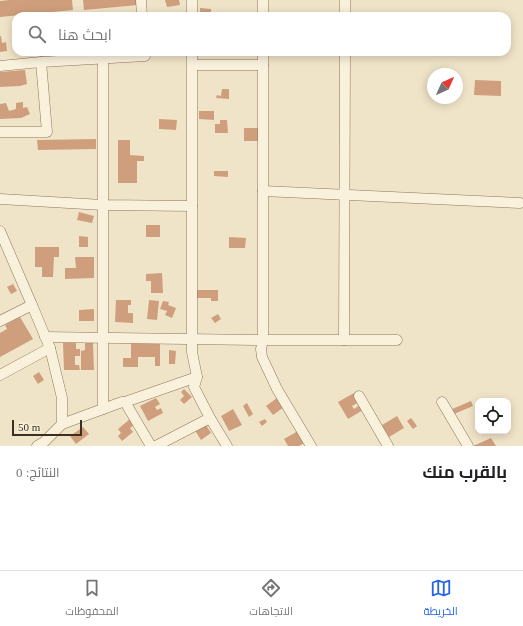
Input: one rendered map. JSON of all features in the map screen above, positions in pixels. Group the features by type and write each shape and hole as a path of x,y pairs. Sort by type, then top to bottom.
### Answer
{"street":[{"path":"141,0 142,12"},
{"path":"192,0 192,12"},
{"path":"263,0 263,12"},
{"path":"345,12 346,0"},
{"path":"0,66 40,62 145,56"},
{"path":"192,56 192,352 197,377 194,387 227,446"},
{"path":"263,56 263,340 261,349 262,357 277,389 311,446"},
{"path":"344,340 345,56"},
{"path":"103,58 103,409"},
{"path":"0,132 47,132 40,62"},
{"path":"192,65 263,65"},
{"path":"263,191 520,203"},
{"path":"0,199 103,205 192,206"},
{"path":"0,231 50,348 62,398 62,424"},
{"path":"0,321 32,304"},
{"path":"45,337 397,340"},
{"path":"0,375 50,348"},
{"path":"42,445 62,424 197,377"},
{"path":"359,396 388,446"},
{"path":"125,402 152,446"},
{"path":"442,402 468,446"},
{"path":"156,446 210,418"}],"building":[{"path":"72,0 73,10 52,12 12,12 12,16 0,17 0,1"},
{"path":"83,0 137,0 138,5 84,10"},
{"path":"165,0 179,0 180,5 167,7"},
{"path":"200,8 211,9 211,12 200,12"},
{"path":"0,36 2,43 6,42 7,51 0,52"},
{"path":"25,70 27,84 20,86 0,87 0,72"},
{"path":"475,80 501,81 501,96 474,95"},
{"path":"222,89 229,89 229,99 216,98 217,95 221,96"},
{"path":"23,102 23,108 27,107 30,114 21,118 0,119 0,104 6,103 9,111 16,109 16,103"},
{"path":"199,111 214,111 214,120 199,119"},
{"path":"159,119 177,120 176,130 159,129"},
{"path":"220,120 227,120 228,133 215,133 215,124 220,124"},
{"path":"244,128 258,128 258,141 244,141"},
{"path":"96,139 96,149 38,150 37,140"},
{"path":"118,140 130,140 130,155 144,156 144,161 137,161 137,183 118,183"},
{"path":"214,171 228,171 228,177 214,176"},
{"path":"79,212 94,216 92,223 77,220"},
{"path":"146,225 160,225 160,237 146,237"},
{"path":"79,236 88,237 88,247 79,247"},
{"path":"229,237 246,238 245,248 229,248"},
{"path":"35,247 59,247 59,257 54,257 53,277 42,277 42,267 35,267"},
{"path":"75,257 94,257 94,278 65,279 65,268 76,268"},
{"path":"162,273 163,293 151,293 151,281 146,281 146,274"},
{"path":"13,284 17,291 11,294 7,287"},
{"path":"197,290 218,290 218,301 211,301 211,298 197,298"},
{"path":"116,300 131,300 131,305 128,305 128,313 133,313 133,323 115,322"},
{"path":"149,300 159,301 157,320 147,319"},
{"path":"163,301 169,302 168,305 176,308 172,318 165,315 167,311 160,309"},
{"path":"94,309 94,321 79,321 79,310"},
{"path":"218,314 221,319 215,323 211,318"},
{"path":"20,317 33,339 0,357 0,333 7,329 5,325"},
{"path":"63,343 76,343 76,349 80,349 80,356 75,356 75,365 79,365 80,370 64,370"},
{"path":"85,343 93,343 94,370 81,370 81,351 85,350"},
{"path":"131,343 160,343 160,366 155,366 155,357 138,357 138,367 123,367 123,358 131,358"},
{"path":"169,350 176,351 175,364 169,364"},
{"path":"39,372 44,380 38,384 33,376"},
{"path":"184,389 192,397 184,404 180,400 184,396 181,392"},
{"path":"354,393 359,402 352,406 354,409 360,405 363,410 348,419 338,402"},
{"path":"156,398 160,404 155,407 157,410 161,408 163,413 148,421 140,406"},
{"path":"277,398 284,407 273,415 266,406"},
{"path":"471,401 473,406 454,414 452,409"},
{"path":"247,403 253,414 249,417 243,406"},
{"path":"233,409 242,425 229,431 221,416"},
{"path":"397,416 404,428 389,437 382,425"},
{"path":"411,418 417,426 413,429 407,421"},
{"path":"130,419 134,425 130,428 133,432 122,441 118,436 121,433 118,429"},
{"path":"265,419 267,422 262,426 259,422"},
{"path":"205,423 211,433 201,440 194,429"},
{"path":"83,427 89,434 76,444 70,436"},
{"path":"298,431 304,443 299,446 288,446 284,439"},
{"path":"491,438 496,446 473,446"}]}
